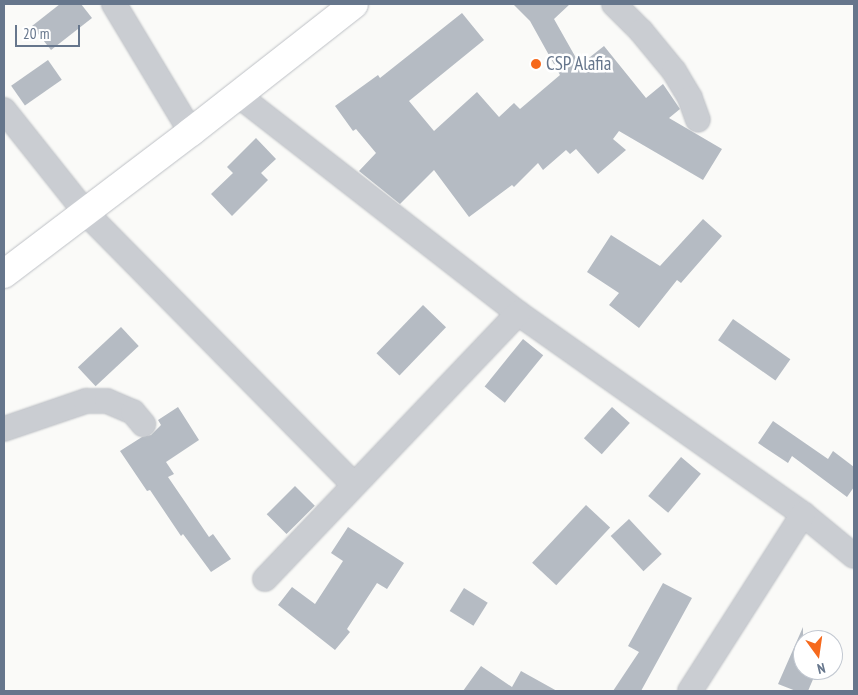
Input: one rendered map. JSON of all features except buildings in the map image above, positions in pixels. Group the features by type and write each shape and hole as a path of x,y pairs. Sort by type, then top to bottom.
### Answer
{"main road":[{"path":"4,274 354,4"}],"street":[{"path":"114,4 190,132"},
{"path":"614,4 641,31 674,71 690,98 698,120"},
{"path":"238,95 518,313 803,514 854,556"},
{"path":"4,110 85,212 354,485"},
{"path":"265,579 518,313"},
{"path":"4,429 86,401 107,401 133,412 143,424"},
{"path":"690,691 803,514"}],"place":[{"name":"CSP Alafia","path":"536,64"}]}
